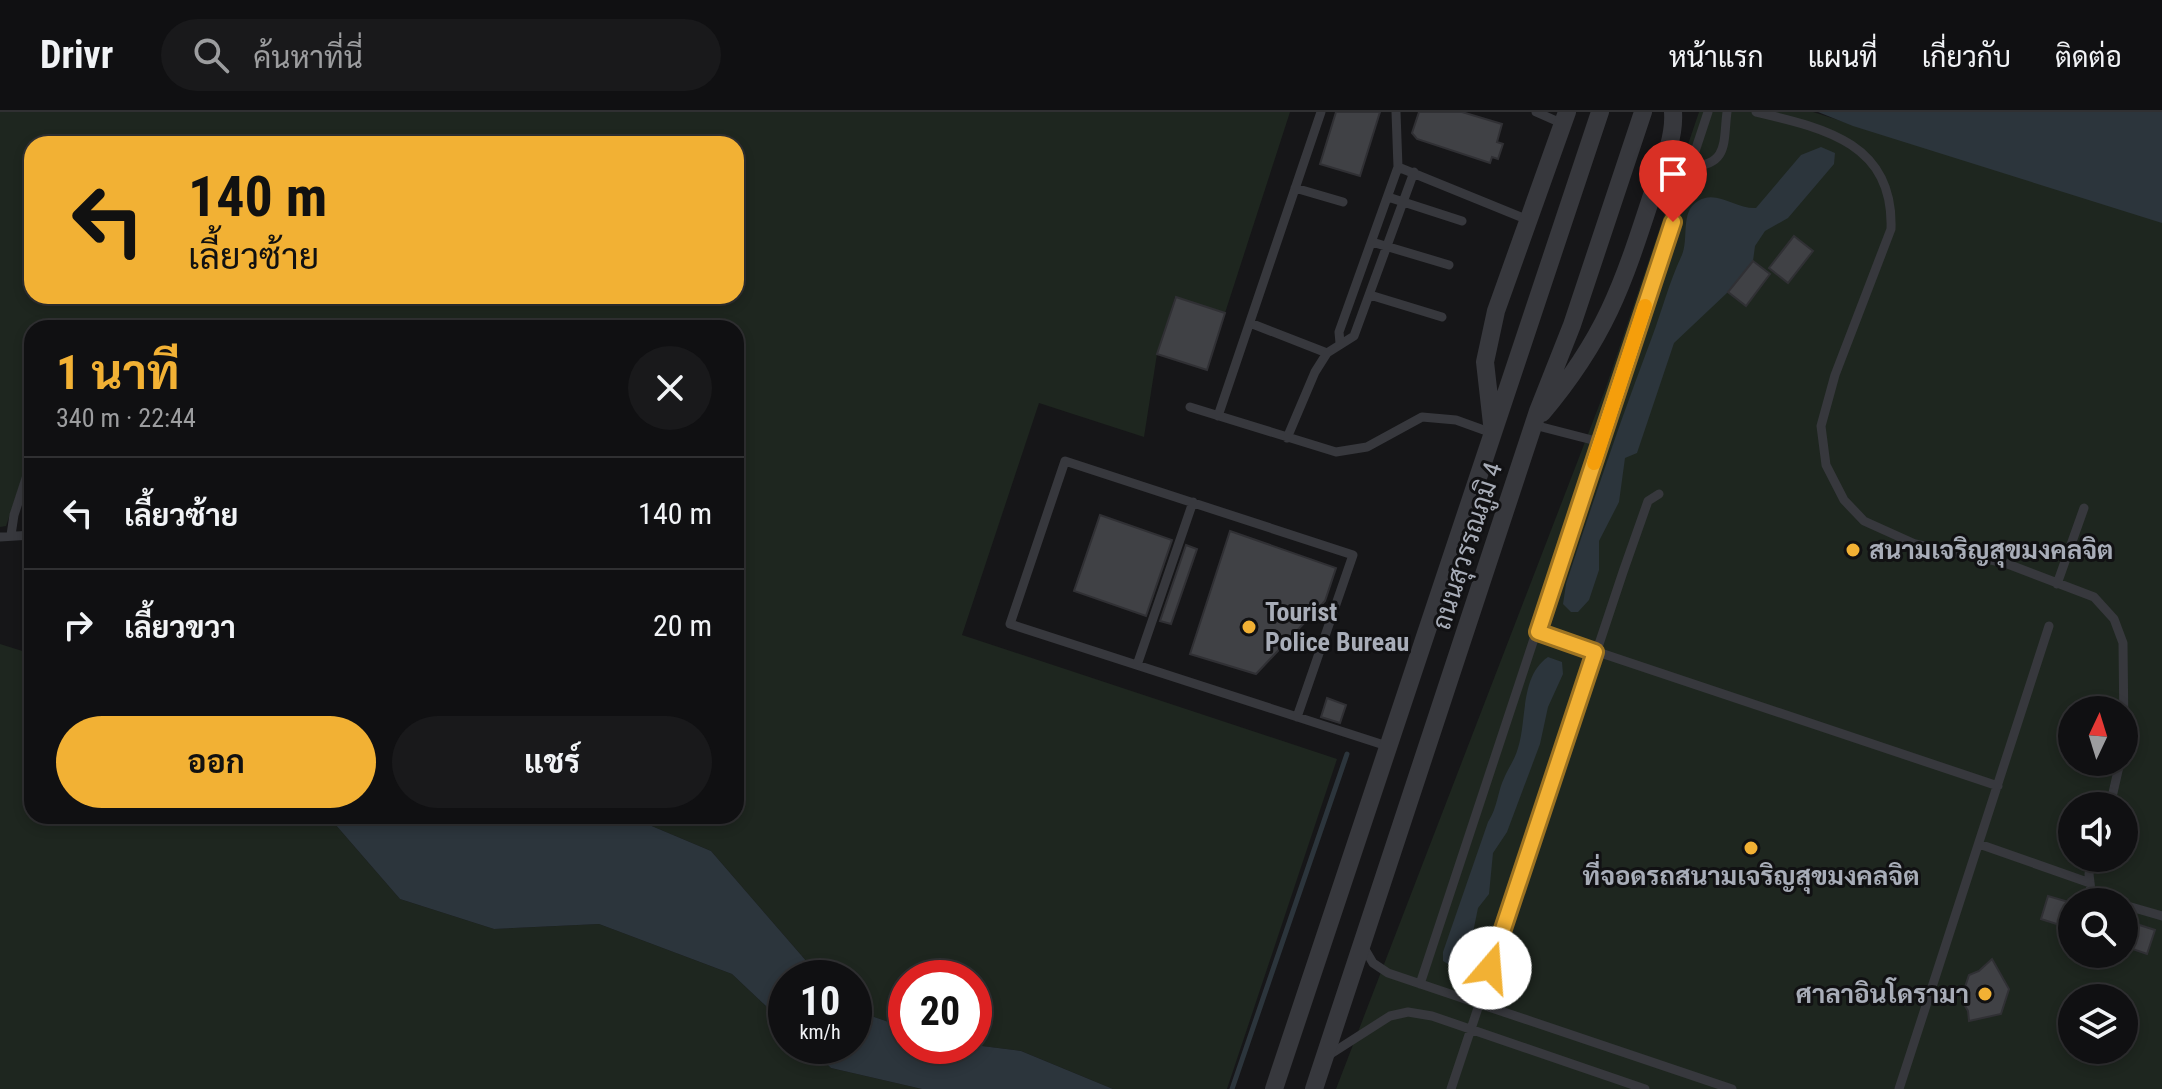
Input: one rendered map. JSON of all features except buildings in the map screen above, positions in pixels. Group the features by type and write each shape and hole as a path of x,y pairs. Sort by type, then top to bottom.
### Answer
{"street":[{"name":"ถนนสุวรรณภูมิ 4","path":"1274,1089 1600,112"},
{"name":"ถนนสุวรรณภูมิ 4","path":"1314,1089 1535,424 1572,325 1643,112"},
{"path":"1535,424 1577,372 1607,322 1658,178 1673,112"},
{"path":"1493,432 1485,362 1496,311 1564,118"}],"lane":[{"path":"1218,416 1321,112"},
{"path":"1340,343 1339,332 1398,167 1396,112"},
{"path":"1536,112 1564,118"},
{"path":"1420,984 1708,112"},
{"path":"1691,167 1713,164 1719,158 1727,112"},
{"path":"1756,112 1801,123 1856,144 1880,176 1892,212 1891,229 1835,375 1821,426 1826,465 1844,500 1864,521 1915,544 2005,563 2094,597 2114,619 2123,643 2124,696"},
{"path":"1398,167 1528,220"},
{"path":"1287,438 1315,372 1327,353 1354,336 1414,172"},
{"path":"1295,188 1343,202"},
{"path":"1388,197 1462,221"},
{"path":"1372,242 1449,265"},
{"path":"1370,295 1442,317"},
{"path":"1250,323 1327,353"},
{"path":"1190,407 1324,450 1350,452 1367,447 1407,424 1432,417 1456,420 1493,432"},
{"path":"1535,424 1600,442"},
{"path":"1297,717 1353,555 1065,461 1010,624 1297,717 1387,746"},
{"path":"11,535 24,484"},
{"path":"1451,1089 1595,652 1648,501 1659,494"},
{"path":"1137,665 1193,502"},
{"path":"2057,584 2084,508"},
{"path":"0,537 24,535"},
{"path":"1899,1089 2049,626"},
{"path":"1538,632 1998,786"},
{"path":"1979,844 2090,883"},
{"path":"2091,872 2091,888"},
{"path":"2138,909 2162,916"},
{"path":"1363,946 1373,963 1388,973 1732,1089"},
{"path":"1326,1057 1390,1016 1408,1012 1432,1016 1645,1089"}],"shaded area":[{"path":"0,112 1290,112 1225,313 1175,297 1157,354 1144,437 1039,403 962,635 1337,759 1227,1089 1113,1089 1021,1051 992,1047 992,960 888,960 888,1022 872,1016 872,960 805,960 711,851 647,824 744,824 744,320 24,320 24,472 6,526 0,527"},
{"name":"สนามเจริญสุขมงคลจิต","path":"1699,112 1813,112 2162,222 2162,1089 1336,1089 1605,390"},
{"path":"1818,112 2162,112 2162,223 1853,126"},
{"path":"1821,147 1835,153 1834,164 1788,218 1765,231 1755,246 1753,261 1728,292 1674,343 1637,453 1625,458 1619,502 1599,541 1599,570 1589,600 1578,612 1571,612 1563,604 1566,584 1618,429 1684,250 1687,219 1692,206 1712,197 1756,208 1801,155"},
{"path":"0,644 24,652 24,824 335,824 400,899 494,929 599,924 732,974 768,1008 768,1064 827,1064 831,1068 922,1089 0,1089"},
{"path":"1548,657 1562,662 1563,674 1548,707 1540,744 1507,832 1493,853 1489,894 1478,908 1468,957 1456,969 1443,961 1443,952 1502,782 1517,752 1533,675"},
{"path":"335,824 647,824 711,851 805,960 768,960 768,1008 732,974 599,924 494,929 400,899"},
{"path":"872,1016 888,1022 888,1064 992,1064 992,1047 1021,1051 1113,1089 922,1089 831,1068 827,1064 872,1064"}],"waterway":[{"path":"1232,1089 1347,754"}],"slow traffic":[{"path":"1594,463 1645,306"}],"place":[{"name":"สนามเจริญสุขมงคลจิต","path":"1853,550"},
{"name":"Tourist Police Bureau","path":"1249,627"},
{"name":"ที่จอดรถสนามเจริญสุขมงคลจิต","path":"1751,848"},
{"name":"ศาลาอินโดรามา","path":"1985,994"}],"route":[{"path":"1490,968 1595,652 1538,632 1673,222"}]}
